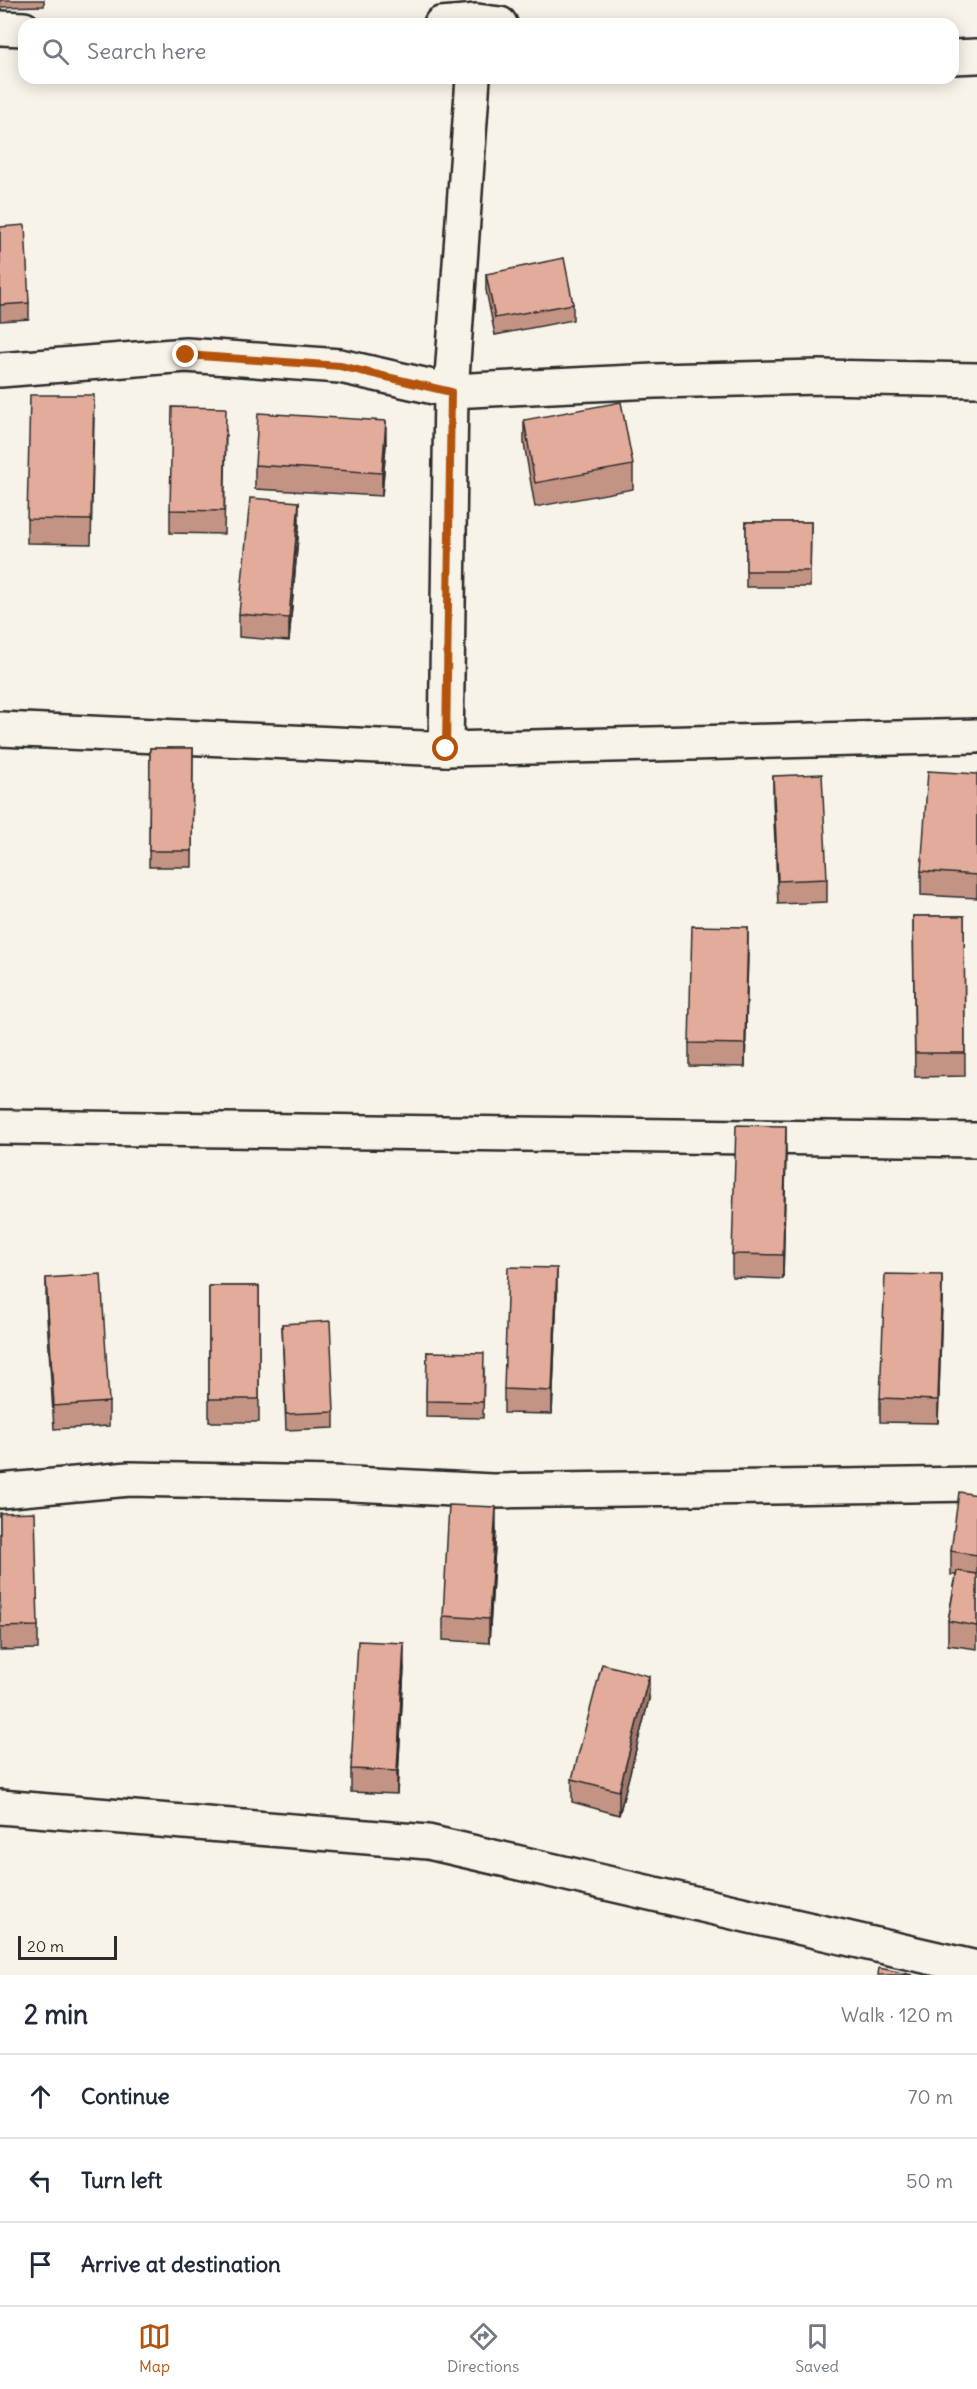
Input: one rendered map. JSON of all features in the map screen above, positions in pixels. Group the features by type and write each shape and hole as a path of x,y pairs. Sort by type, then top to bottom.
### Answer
{"street":[{"path":"0,28 18,29"},
{"path":"959,57 977,56"},
{"path":"446,749 451,392 473,84"},
{"path":"0,370 186,355 340,366 451,392 654,381 819,377 977,380"},
{"path":"0,729 446,749 977,736"},
{"path":"0,1127 977,1140"},
{"path":"0,1491 129,1479 333,1483 492,1491 977,1484"},
{"path":"0,1807 428,1842 977,1968"}],"building":[{"path":"25,225 29,303 0,305 0,227"},
{"path":"564,258 573,304 495,318 486,274"},
{"path":"30,395 94,395 91,520 27,519"},
{"path":"621,402 633,465 535,483 524,420"},
{"path":"172,407 226,408 224,511 170,510"},
{"path":"258,413 386,421 382,473 255,465"},
{"path":"250,498 299,502 289,618 239,614"},
{"path":"746,522 811,522 810,571 746,571"},
{"path":"150,748 193,748 192,851 149,851"},
{"path":"928,771 977,774 977,875 921,871"},
{"path":"822,774 827,879 778,881 773,776"},
{"path":"913,916 964,916 965,1053 915,1053"},
{"path":"692,926 748,927 745,1044 689,1043"},
{"path":"736,1125 786,1126 783,1255 732,1254"},
{"path":"508,1267 557,1268 552,1391 504,1389"},
{"path":"101,1274 109,1402 54,1406 46,1278"},
{"path":"885,1274 942,1275 938,1400 880,1398"},
{"path":"209,1286 259,1286 259,1399 209,1399"},
{"path":"330,1321 334,1412 286,1414 282,1324"},
{"path":"427,1352 484,1353 483,1402 426,1401"},
{"path":"959,1492 977,1495 977,1555 951,1551"},
{"path":"449,1505 496,1507 489,1619 443,1616"},
{"path":"35,1512 38,1626 0,1627 0,1513"},
{"path":"957,1571 977,1574 977,1626 948,1621"},
{"path":"358,1641 404,1643 397,1771 351,1769"},
{"path":"602,1664 649,1676 619,1791 572,1779"},
{"path":"879,1968 913,1975 878,1975"}],"route":[{"path":"186,355 340,366 451,392 446,749"}]}
